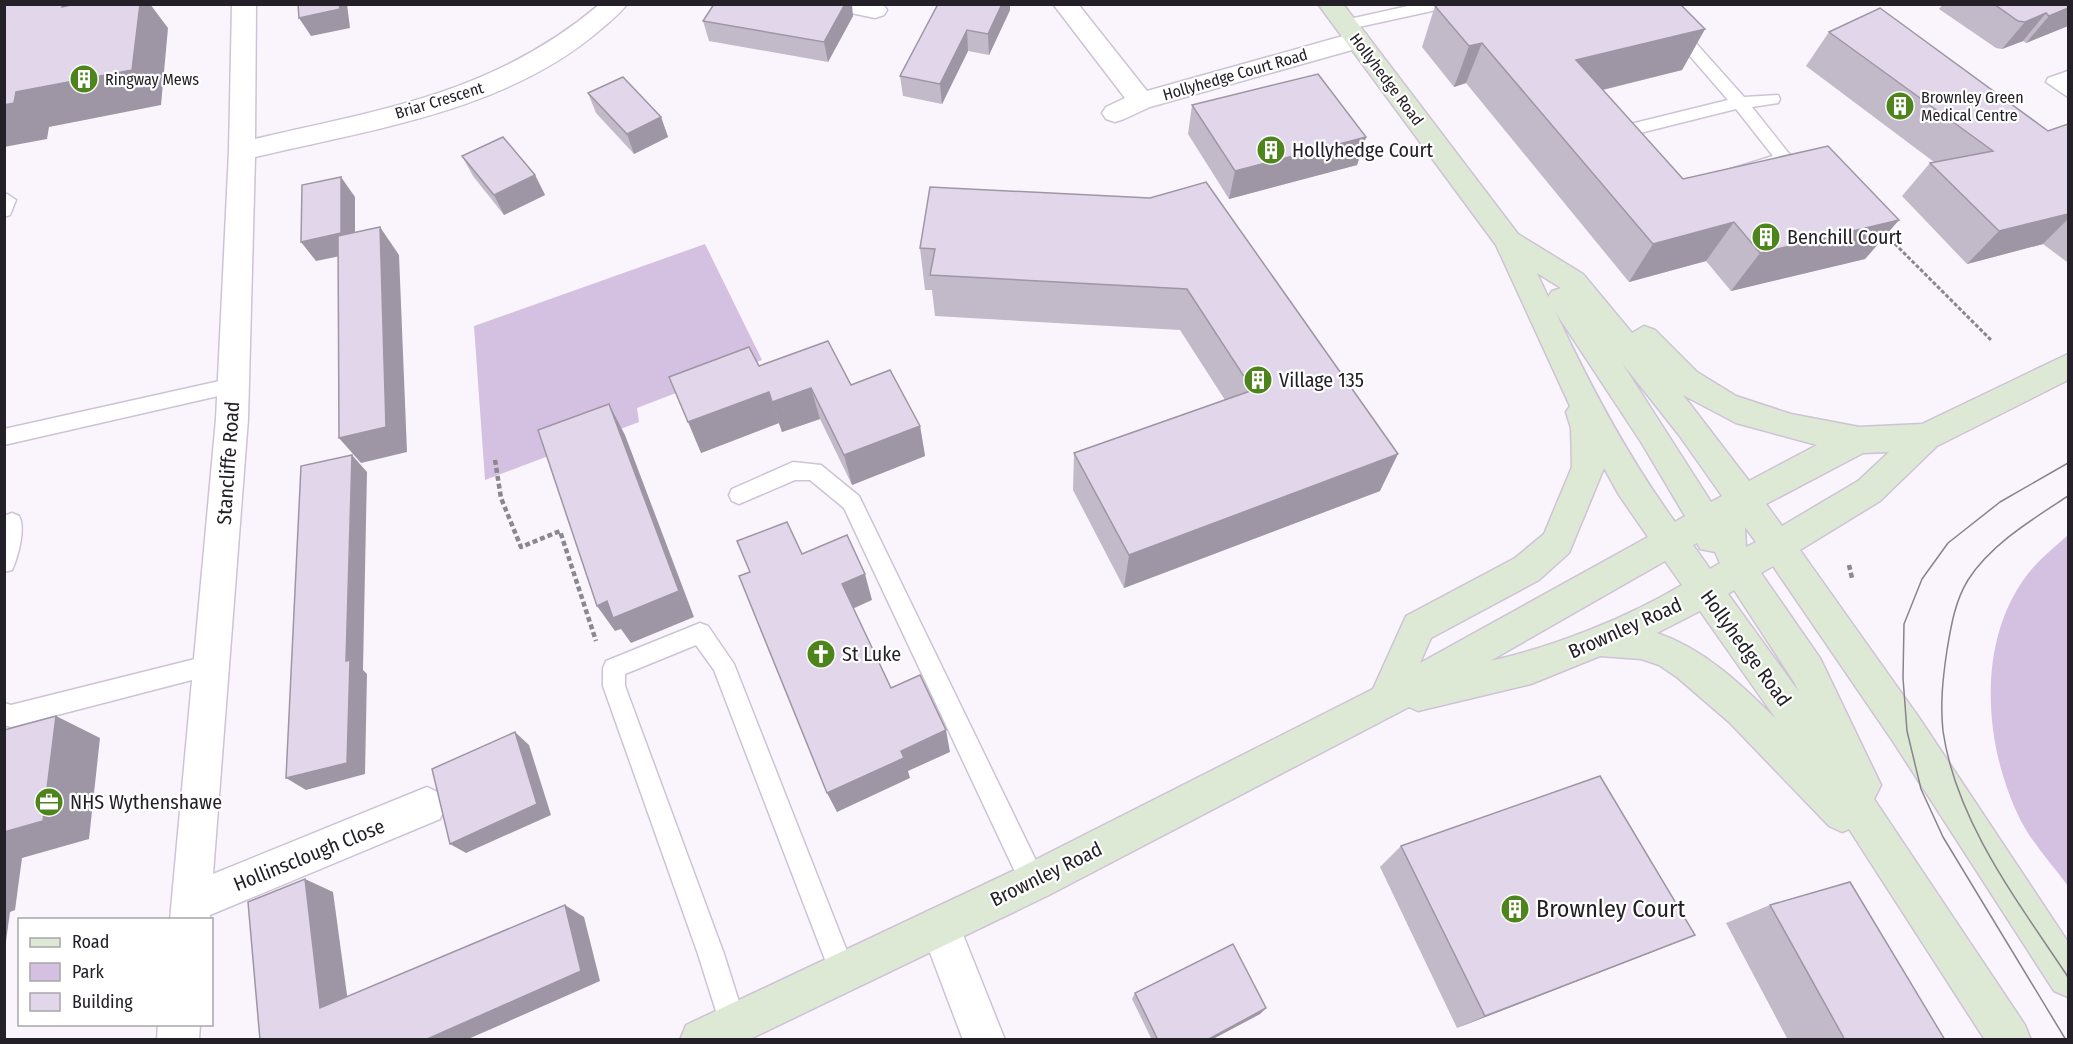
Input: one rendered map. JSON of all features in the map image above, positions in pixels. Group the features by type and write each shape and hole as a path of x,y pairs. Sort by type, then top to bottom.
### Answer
{"street":[{"name":"Stancliffe Road","path":"191,911 233,386 242,151 244,4"},
{"name":"Briar Crescent","path":"242,151 428,105 492,84 541,61 597,22 615,4"},
{"path":"840,4 875,10"},
{"path":"1065,4 1141,101"},
{"name":"Hollyhedge Road","path":"1330,4 1508,241 1575,387 1630,485 1770,680 1906,879 2010,1040"},
{"name":"Hollyhedge Court Road","path":"1115,113 1141,101 1351,33"},
{"name":"Hollyhedge Road","path":"1508,241 1573,282 1690,426 1778,546 1907,731 2068,977"},
{"path":"1537,261 1652,433 1705,520 1714,544 1713,564 1705,591"},
{"path":"1573,282 1622,313 1670,367 1686,381 1710,396 1744,412 1798,429 1859,440"},
{"name":"Brownley Road","path":"1386,701 1531,668 1668,612 1869,490 1926,437 2068,366"},
{"path":"1386,701 1418,627 1527,569 1557,543 1588,468 1587,428 1575,387"},
{"name":"Brownley Road","path":"717,1032 1034,882 1386,701 1743,499 1859,440 1926,437"},
{"path":"1743,499 1729,520 1728,546 1740,570 1807,670 1906,879"},
{"path":"1598,641 1641,643 1670,653 1690,666 1742,710 1906,879"},
{"name":"Hollinsclough Close","path":"191,911 427,806"},
{"path":"940,926 984,1040"}],"lane":[{"path":"1652,4 1740,103 1784,159 1662,196 1608,135 1740,103 1772,99"},
{"path":"1351,33 1431,5"},
{"path":"2068,76 2054,82 2068,92"},
{"path":"4,437 233,386"},
{"path":"739,495 793,471 814,471 852,502 1034,882"},
{"path":"4,563 12,522"},
{"path":"717,1032 707,943 614,686 614,669 700,633 723,664 843,974"},
{"path":"4,714 11,716 211,665"}],"path":[{"path":"1874,223 1991,340"},
{"path":"495,460 501,498 521,547 560,531 601,655 614,669"}],"green space":[{"path":"705,244 762,360 637,408 639,422 485,480 474,326"},
{"path":"2068,535 2068,886 2028,834 2006,786 1992,722 1991,690 1993,657 2001,626 2013,596 2035,565"}],"building":[{"path":"4,4 62,4 62,7 75,4 140,4 132,70 16,92 14,103 4,105"},
{"path":"298,4 339,4 340,9 299,18"},
{"path":"714,4 845,4 824,42 703,21"},
{"path":"938,4 1002,4 988,34 967,30 940,84 900,76"},
{"path":"1442,4 1680,4 1705,29 1576,60 1683,179 1828,146 1899,220 1760,253 1734,222 1653,244 1482,43 1469,46 1435,6"},
{"path":"1994,4 2068,4 2068,8 2049,16 2046,13 2025,22 2018,21"},
{"path":"1880,8 2048,131 2068,124 2068,214 1999,231 1930,163 1993,151 1829,32"},
{"path":"1318,74 1366,137 1235,171 1192,105"},
{"path":"623,77 661,117 627,134 588,93"},
{"path":"503,137 535,175 494,195 462,156"},
{"path":"341,177 341,233 301,242 302,185"},
{"path":"1206,182 1398,454 1129,555 1074,453 1253,390 1187,289 930,275 935,249 920,248 930,187 1150,198"},
{"path":"380,227 386,427 339,438 338,236"},
{"path":"828,341 851,385 890,370 920,426 844,455 811,388 772,402 769,392 688,422 669,377 749,347 759,366"},
{"path":"609,404 679,591 613,618 607,601 597,606 538,430"},
{"path":"352,455 346,661 350,660 347,763 286,778 301,466"},
{"name":"St Luke","path":"787,522 802,554 847,535 865,574 842,584 891,688 920,675 946,730 901,751 904,758 827,793 739,576 750,572 737,541"},
{"path":"56,716 43,821 4,832 4,730"},
{"path":"515,732 537,804 450,844 432,769"},
{"name":"Brownley Court","path":"1600,776 1695,935 1485,1016 1401,846"},
{"path":"305,879 320,1008 565,905 581,971 425,1040 260,1040 248,902"},
{"path":"1850,882 1945,1040 1845,1040 1770,905"},
{"path":"1233,944 1266,1008 1207,1040 1158,1040 1135,993"}],"tram line":[{"path":"2066,1040 1943,837 1921,789 1907,731 1903,678 1904,624 1922,579 1948,543 2000,502 2068,463"},
{"path":"2068,496 2027,523 2001,544 1988,555 1968,580 1957,605 1950,632 1943,680 1942,710 1943,731 1950,765 1975,829 2010,891 2068,977"}],"place":[{"name":"Ringway Mews","path":"84,79"},
{"name":"Brownley Green Medical Centre","path":"1900,106"},
{"name":"Hollyhedge Court","path":"1271,150"},
{"name":"Benchill Court","path":"1766,237"},
{"name":"Village 135","path":"1258,380"},
{"name":"St Luke","path":"821,654"},
{"name":"NHS Wythenshawe","path":"49,802"},
{"name":"Brownley Court","path":"1515,909"}]}
